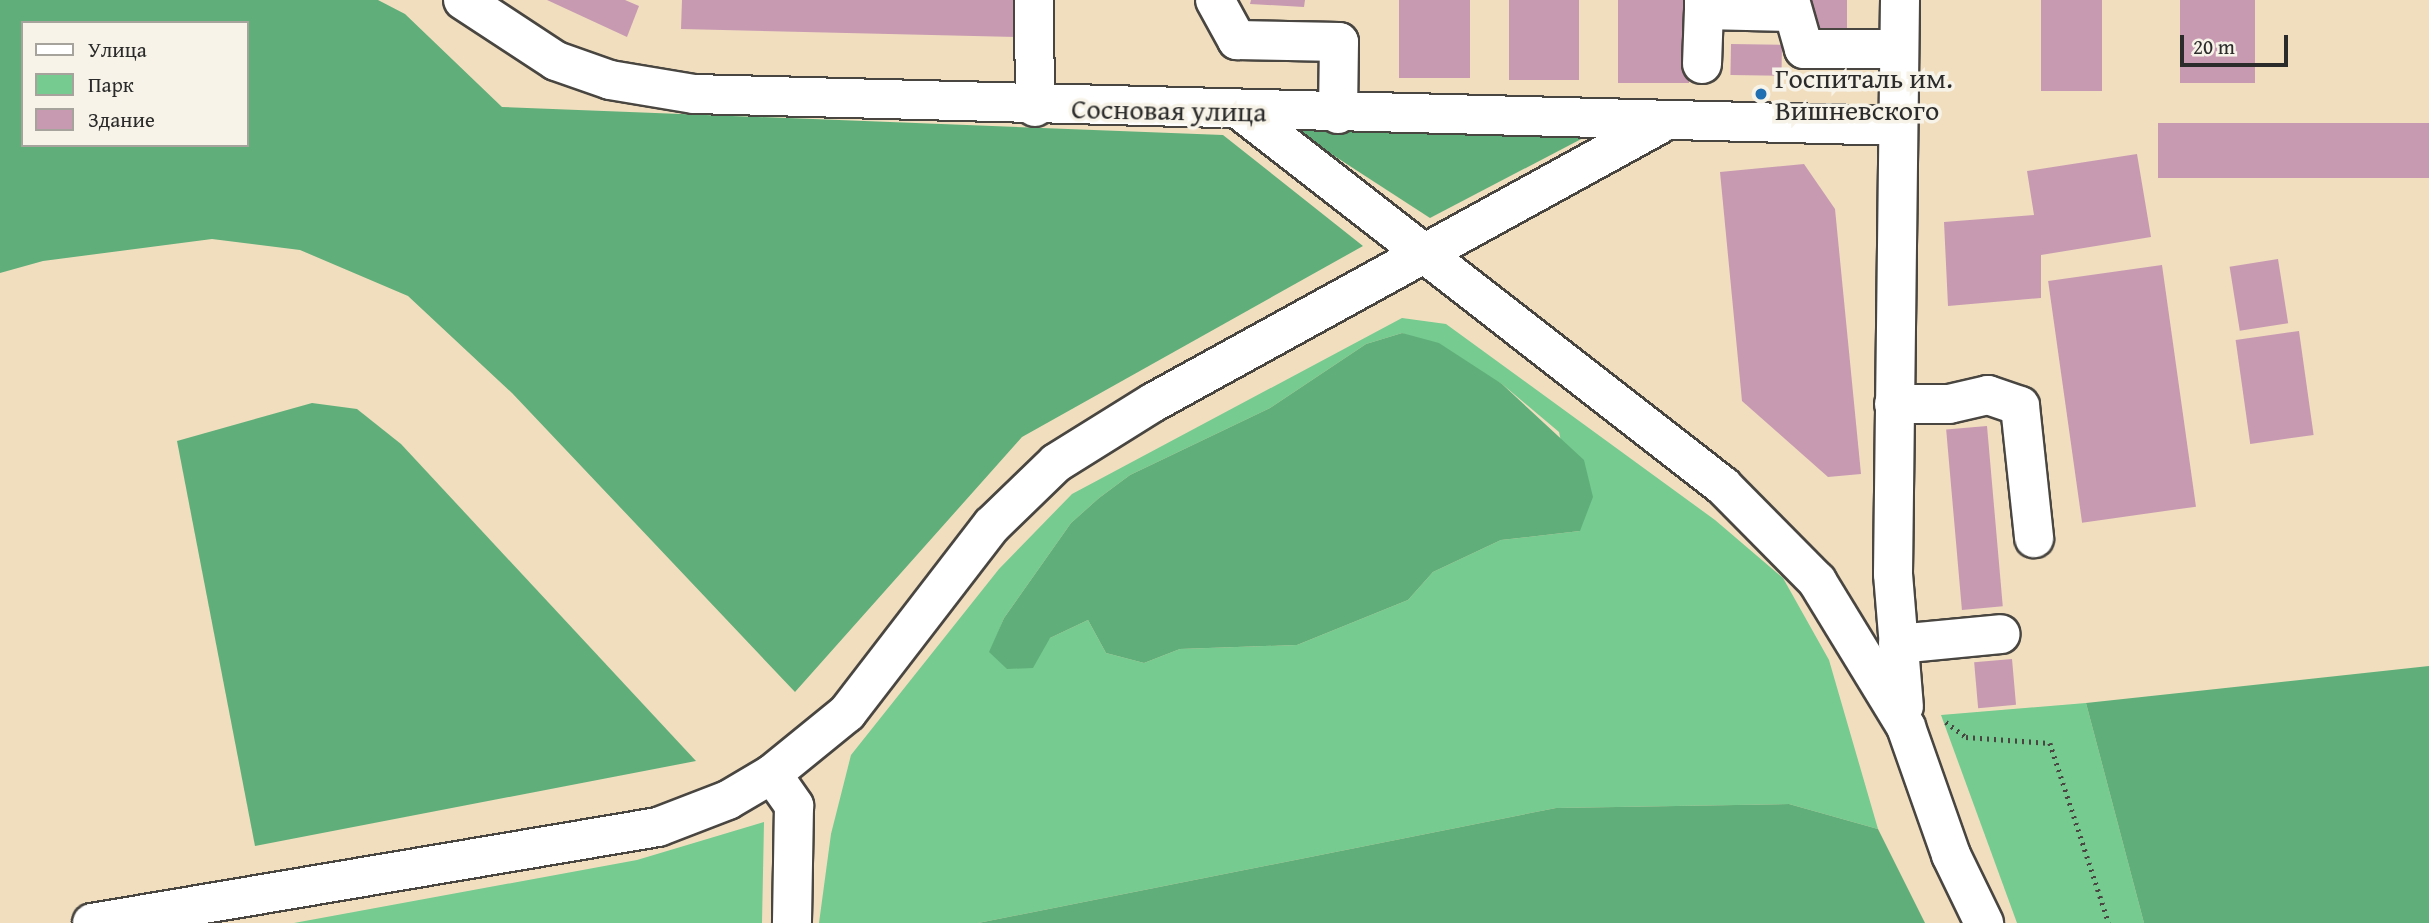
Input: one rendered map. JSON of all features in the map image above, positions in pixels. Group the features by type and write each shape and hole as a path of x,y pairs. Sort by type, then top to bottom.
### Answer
{"street":[{"name":"Сосновая улица","path":"463,0 556,61 610,80 694,93 1035,107 1660,124 1898,126"},
{"path":"1034,0 1035,107"},
{"path":"1215,0 1237,40 1339,42 1338,114"},
{"path":"1900,0 1894,404 1898,644 1921,721 1951,855 1984,923"},
{"path":"1702,64 1704,5 1790,6 1804,49 1899,49"},
{"path":"1241,111 1426,252 1723,486 1817,582 1921,721"},
{"path":"92,923 658,827 728,800 772,774 847,713 992,525 1056,463 1426,252 1660,124"},
{"path":"1894,404 1950,404 1988,395 2020,406 2035,538"},
{"path":"1898,644 2001,634"},
{"path":"772,774 793,806 792,923"}],"path":[{"path":"1921,721 1966,737 2050,743 2109,923"}],"green space":[{"path":"0,0 378,0 405,14 502,107 1223,135 1363,246 1022,437 795,692 512,393 408,296 300,250 212,239 43,261 0,273"},
{"path":"1285,124 1587,136 1430,218"},
{"path":"1402,318 1446,324 1715,520 1783,578 1829,660 1878,829 1789,804 1556,808 978,923 819,923 831,834 851,755 999,569 1072,494","holes":["1402,333 1502,384 1559,432 1580,531 1501,540 1433,572 1408,600 1297,645 1180,649 1144,663 1106,653 1088,620 1050,638 990,652 1004,618 1071,523 1099,498 1130,475 1270,408 1366,344"]},
{"path":"1402,333 1439,343 1502,384 1584,460 1593,497 1580,531 1501,540 1433,572 1408,600 1297,645 1180,649 1144,663 1106,653 1088,620 1050,638 1033,668 1007,669 989,652 1004,618 1071,523 1099,498 1130,475 1270,408 1366,344"},
{"path":"312,403 357,409 401,444 696,761 255,846 177,441"},
{"path":"2429,666 2429,923 2144,923 2086,703"},
{"path":"2086,703 2144,923 2017,923 1941,715"},
{"path":"1789,804 1878,829 1925,923 978,923 1556,808"},
{"path":"764,822 762,923 294,923 637,860"}],"building":[{"path":"547,0 625,0 639,6 627,37"},
{"path":"682,0 1018,0 1016,37 681,29"},
{"path":"1251,0 1305,0 1304,7 1250,4"},
{"path":"1399,0 1470,0 1470,78 1399,78"},
{"path":"1509,0 1579,0 1579,80 1509,80"},
{"path":"1618,0 1689,0 1689,83 1618,83"},
{"path":"1809,0 1847,0 1847,31 1809,31"},
{"path":"2041,0 2102,0 2102,91 2041,91"},
{"path":"2180,0 2255,0 2255,83 2180,83"},
{"path":"1731,44 1782,45 1781,76 1730,75"},
{"path":"2158,123 2429,123 2429,178 2158,178"},
{"path":"2137,154 2151,237 2041,255 2041,298 1948,306 1944,222 2034,215 2027,171"},
{"path":"1804,164 1835,209 1861,474 1828,477 1742,401 1720,172"},
{"path":"2278,259 2288,323 2240,331 2230,267"},
{"path":"2162,265 2196,507 2082,523 2048,281"},
{"path":"2299,331 2314,435 2250,444 2236,340"},
{"path":"1987,426 2003,606 1962,610 1946,430"},
{"path":"2012,659 2016,705 1978,708 1974,662"}],"place":[{"name":"Госпиталь им. Вишневского","path":"1761,94"}]}
